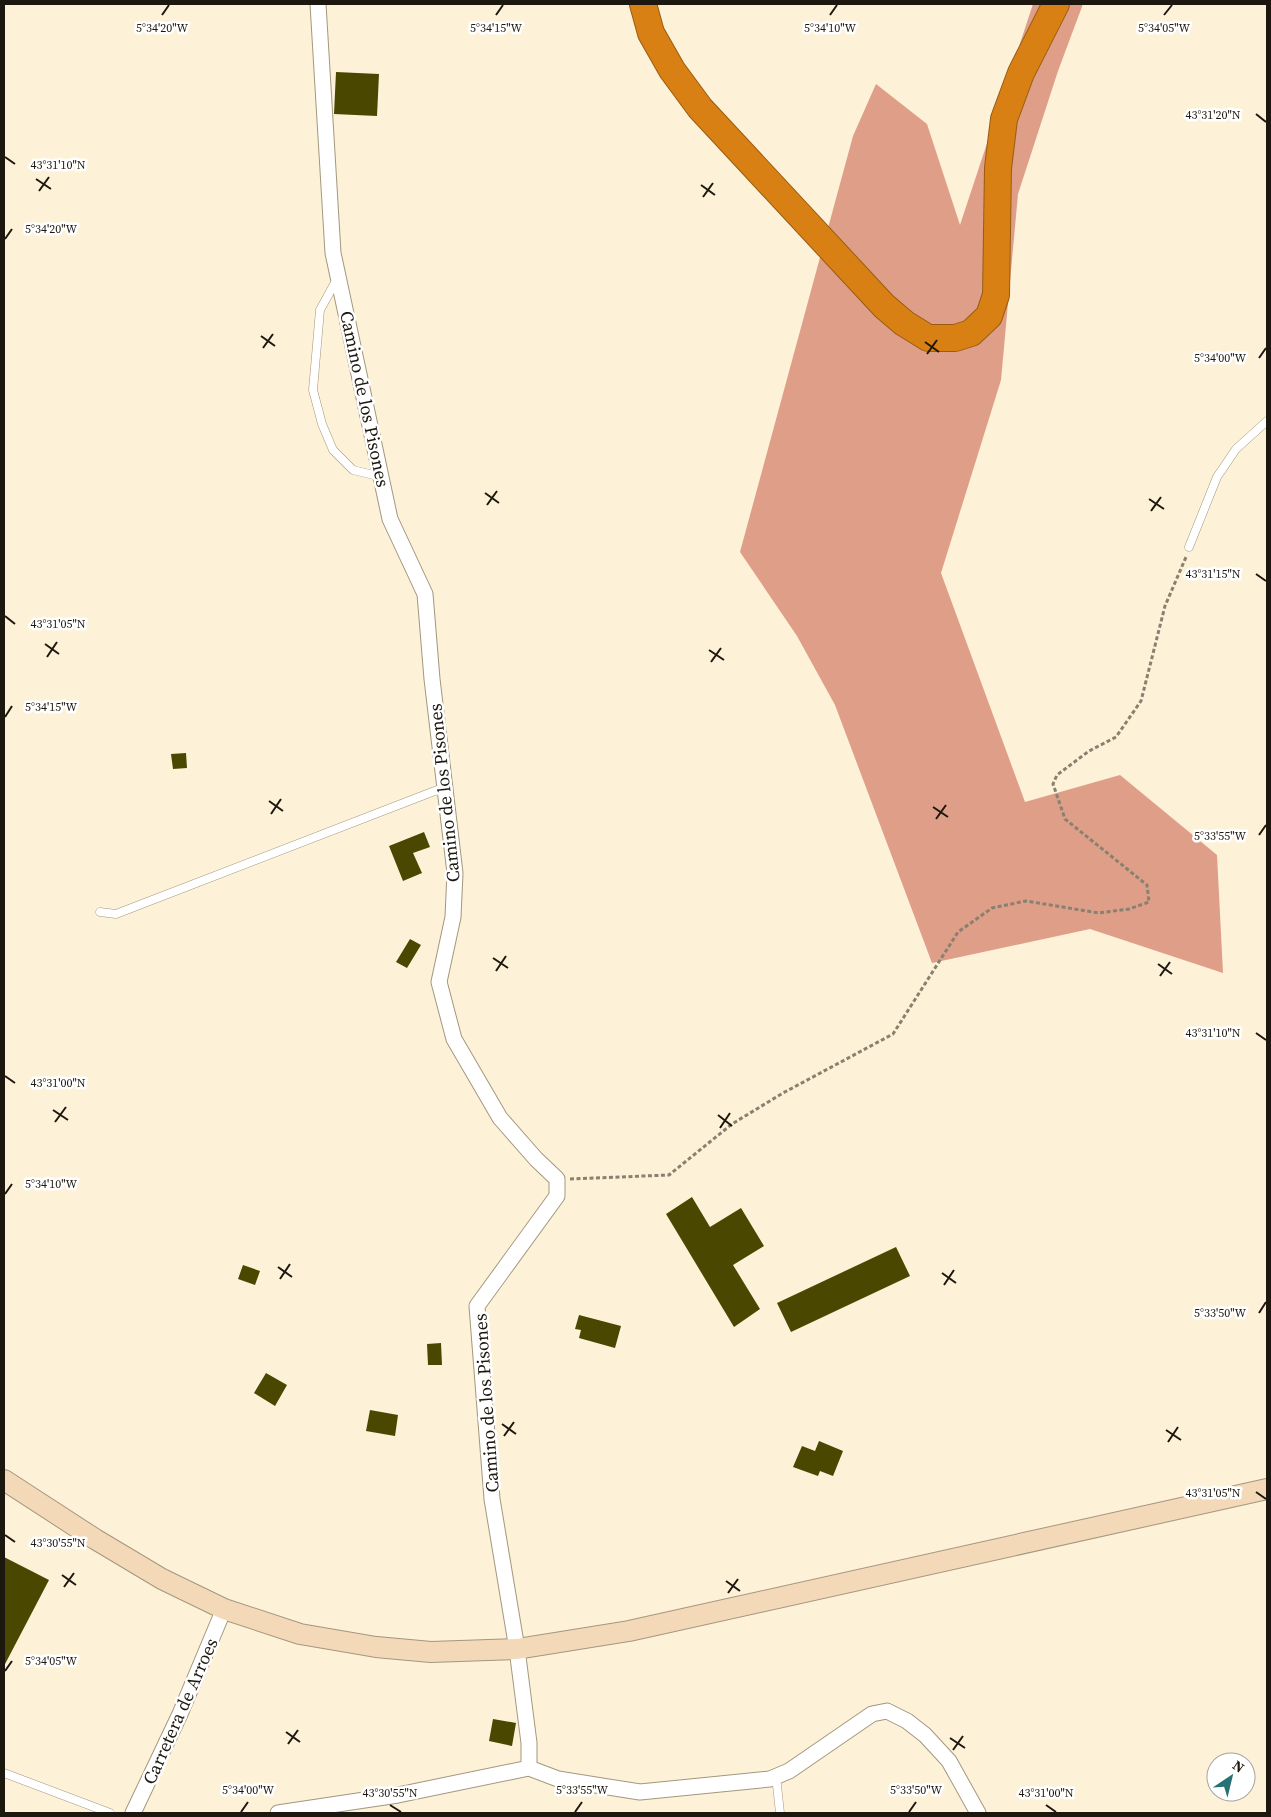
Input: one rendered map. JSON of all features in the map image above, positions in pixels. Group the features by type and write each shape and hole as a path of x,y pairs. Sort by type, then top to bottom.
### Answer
{"highway":[{"path":"643,4 652,33 668,63 700,108 884,306 904,323 928,338 956,338 972,333 988,316 996,294 998,168 1004,119 1021,74 1056,4"}],"street":[{"name":"Camino de los Pisones","path":"318,4 334,253 390,520 425,594 432,679 455,874 452,917 439,982 454,1039 500,1118 536,1159 557,1179 557,1196 477,1306 492,1499 517,1649 529,1744 529,1768"},
{"path":"4,1480 95,1539 162,1579 224,1608 300,1634 376,1647 431,1652 517,1649 629,1631 1267,1489"},
{"name":"Carretera de Arroes","path":"133,1813 180,1714 224,1608"},
{"path":"278,1813 398,1795 529,1768 558,1779 640,1792 776,1776 789,1771 872,1714 887,1711 907,1721 925,1735 948,1761 978,1813"}],"lane":[{"path":"339,275 320,310 312,390 322,424 333,450 353,470 382,477"},
{"path":"1189,547 1217,478 1236,449 1267,421"},
{"path":"100,912 116,914 445,787"},
{"path":"4,1773 110,1813"},
{"path":"776,1776 780,1813"}],"path":[{"path":"557,1179 669,1176 732,1124 893,1034 958,932 992,908 1026,901 1099,913 1129,910 1149,902 1147,885 1065,819 1054,784 1057,774 1089,751 1116,737 1141,701 1166,606 1189,547"}],"shaded area":[{"path":"1033,4 1083,4 1058,71 1018,194 1001,380 941,573 1025,802 1120,775 1217,855 1223,973 1090,929 932,963 835,705 797,636 740,552 853,136 876,84 927,124 960,225"}],"building":[{"path":"336,72 379,74 377,116 334,114"},
{"path":"186,753 187,768 173,769 171,754"},
{"path":"424,832 430,847 413,853 422,873 403,881 389,846"},
{"path":"410,939 421,945 407,968 396,962"},
{"path":"692,1197 710,1227 741,1208 764,1246 733,1265 760,1309 734,1327 666,1214"},
{"path":"896,1247 910,1276 791,1332 777,1303"},
{"path":"243,1265 260,1271 255,1285 238,1279"},
{"path":"579,1315 621,1326 615,1348 579,1338 581,1330 575,1329"},
{"path":"441,1343 442,1365 428,1365 427,1344"},
{"path":"266,1373 287,1385 275,1406 254,1393"},
{"path":"370,1410 398,1415 395,1436 366,1431"},
{"path":"819,1441 843,1451 833,1476 820,1471 818,1476 793,1467 802,1446 815,1451"},
{"path":"4,1557 49,1580 4,1666"},
{"path":"493,1719 516,1723 512,1746 489,1741"}]}
